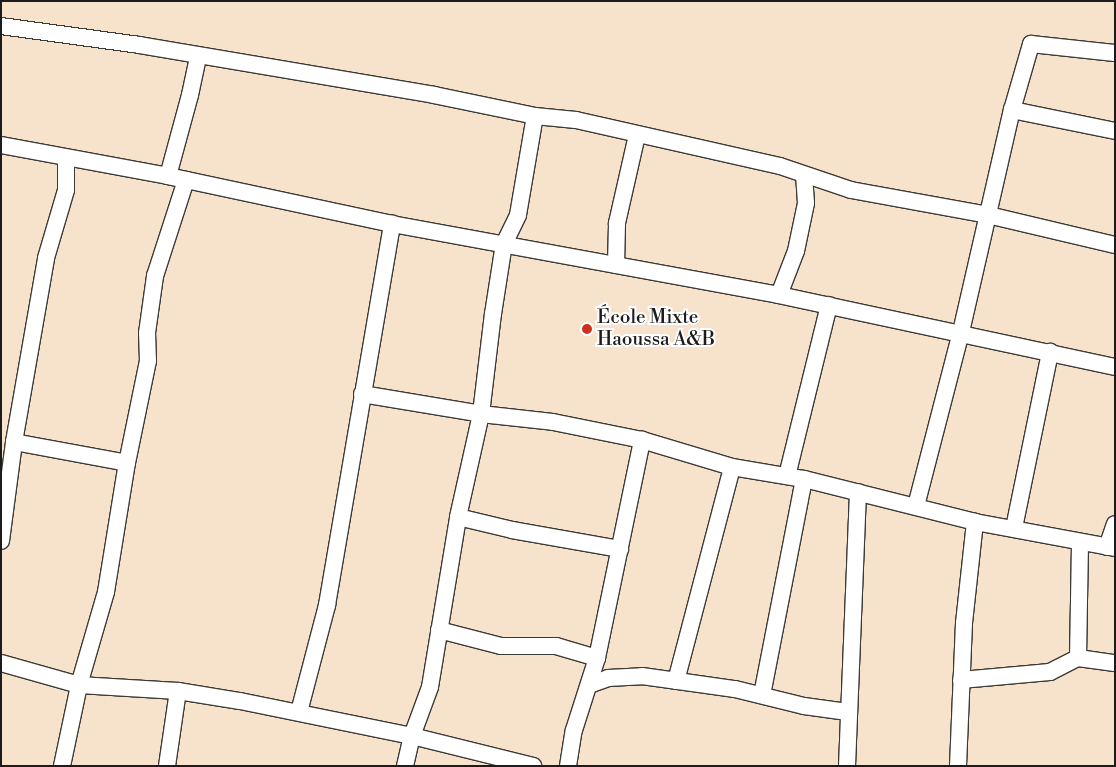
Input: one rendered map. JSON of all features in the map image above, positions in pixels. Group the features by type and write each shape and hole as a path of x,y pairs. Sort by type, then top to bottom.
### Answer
{"street":[{"path":"1,26 139,45 434,94 535,116 576,120 780,166 804,176 851,190 988,215 1115,245"},
{"path":"916,506 961,332 1012,110 1031,44 1115,52"},
{"path":"168,176 190,96 198,56"},
{"path":"1012,110 1115,130"},
{"path":"405,766 412,736 430,686 458,517 481,414 493,314 504,244 518,215 535,116"},
{"path":"616,265 617,222 637,135"},
{"path":"1,145 168,176 392,224 779,295 961,332 1115,367"},
{"path":"1,541 14,442 46,258 66,190 66,158"},
{"path":"779,295 796,251 806,203 804,176"},
{"path":"62,766 80,685 106,592 127,463 148,361 147,334 155,276 186,180"},
{"path":"299,712 328,605 392,224"},
{"path":"787,476 829,305"},
{"path":"1014,528 1050,352"},
{"path":"362,394 481,414 553,422 642,440 732,467 804,479 975,522 1111,548 1115,524"},
{"path":"568,766 574,730 597,658 642,440"},
{"path":"14,442 127,463"},
{"path":"676,681 732,467"},
{"path":"762,695 804,479"},
{"path":"848,766 848,712 858,492"},
{"path":"458,517 512,530 620,549"},
{"path":"958,766 964,623 975,522"},
{"path":"1078,658 1080,542"},
{"path":"439,630 501,646 556,646 597,658"},
{"path":"961,680 1050,672 1078,658 1115,663"},
{"path":"1,663 80,685 178,691 299,712 412,736 533,766"},
{"path":"589,685 608,678 642,676 762,695 804,706 848,712"},
{"path":"167,766 178,691"}],"place":[{"name":"École Mixte Haoussa A&B","path":"587,329"}]}
